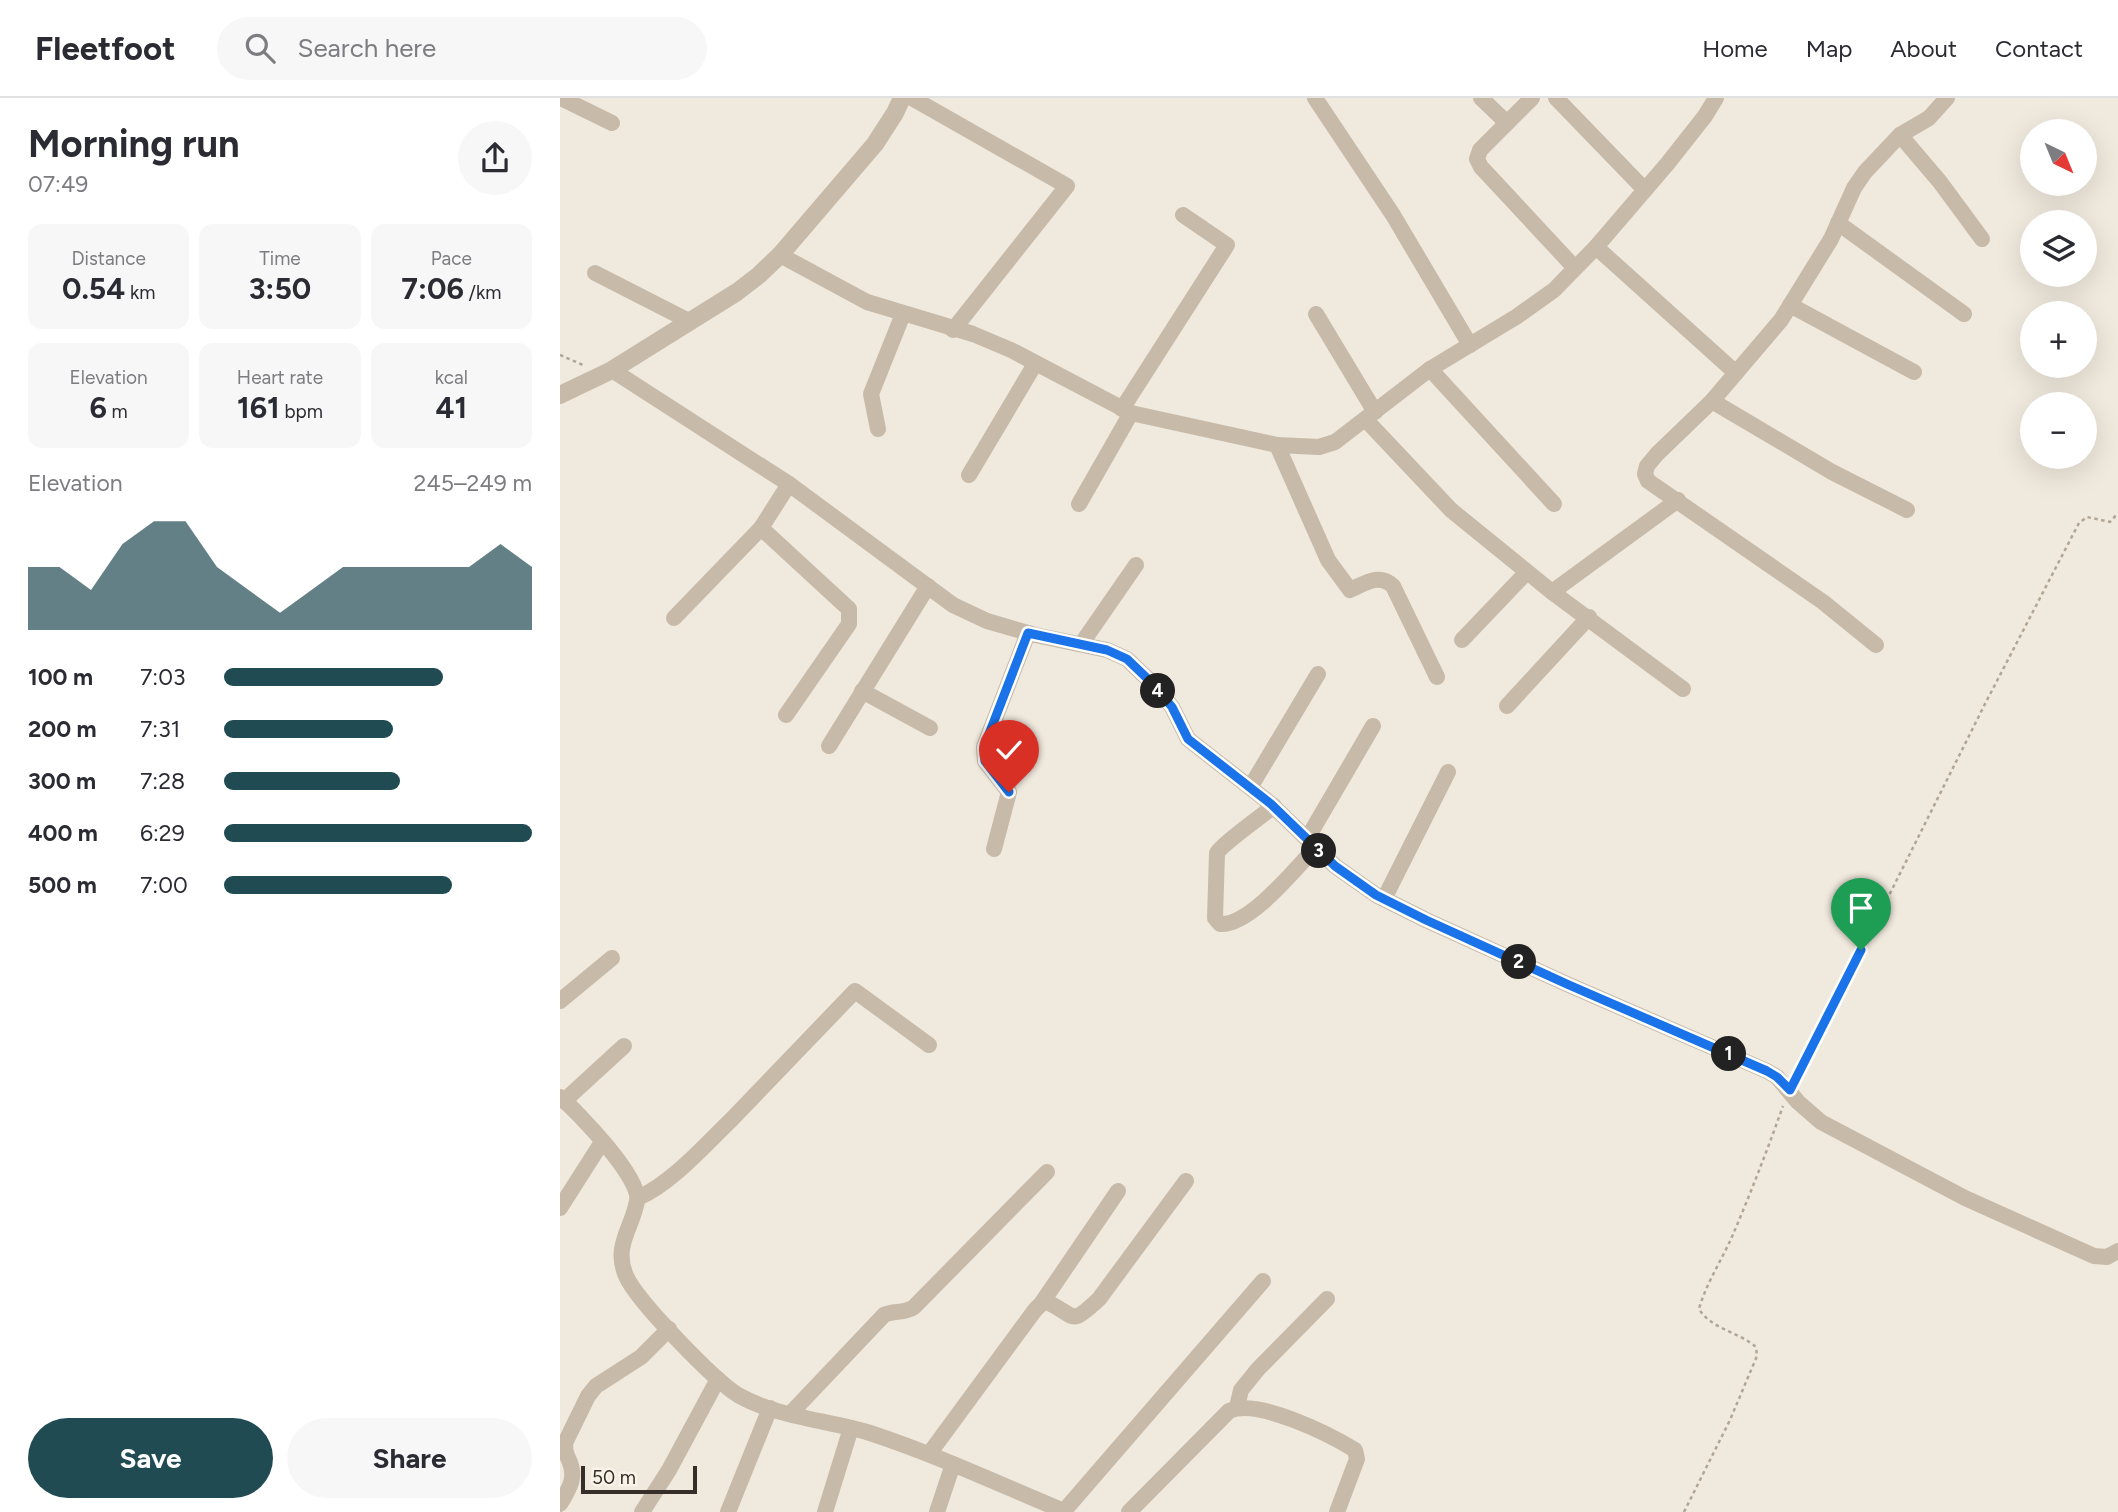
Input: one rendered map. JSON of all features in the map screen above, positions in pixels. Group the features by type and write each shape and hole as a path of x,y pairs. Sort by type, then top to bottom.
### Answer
{"street":[{"path":"561,98 612,123"},
{"path":"560,395 607,372 737,292 780,254 875,144 902,98"},
{"path":"912,98 1067,186 953,330"},
{"path":"1315,98 1393,215 1470,345"},
{"path":"1481,98 1507,123"},
{"path":"1532,98 1480,150 1477,159 1480,167 1575,268"},
{"path":"1556,98 1645,190"},
{"path":"780,254 867,302 973,334 1011,350 1127,411 1277,445 1319,447 1335,442 1430,369 1516,317 1554,290 1596,247 1645,190 1705,116 1716,98"},
{"path":"1876,645 1823,602 1648,481 1644,474 1647,466 1712,401 1790,305 1831,239 1854,188 1865,172 1900,135 1929,118 1947,98"},
{"path":"1900,135 1940,182 1982,239"},
{"path":"1079,504 1127,411 1227,246 1183,215"},
{"path":"1838,223 1964,314"},
{"path":"1596,247 1736,373"},
{"path":"595,273 689,321"},
{"path":"1790,305 1914,372"},
{"path":"878,429 871,394 903,314"},
{"path":"1316,314 1371,416 1451,510 1552,592 1683,689"},
{"path":"969,475 1035,364"},
{"path":"1430,369 1554,504"},
{"path":"607,372 789,484 953,605 974,616 1028,633 1082,643 1127,659 1172,707 1188,739 1251,786 1350,878 1384,899 1557,980 1767,1071 1777,1077 1821,1122 1965,1198 2094,1256 2107,1257 2118,1251"},
{"path":"1712,401 1832,472 1907,510"},
{"path":"1277,445 1328,561 1350,590 1376,578 1386,579 1393,586 1437,677"},
{"path":"674,618 761,528 789,484"},
{"path":"1552,592 1678,500"},
{"path":"761,528 849,609 849,624 786,715"},
{"path":"1082,643 1136,565"},
{"path":"1461,639 1527,572"},
{"path":"829,746 928,586"},
{"path":"1507,706 1589,617"},
{"path":"994,849 1009,792 985,761 984,747 1028,633"},
{"path":"1251,786 1318,674"},
{"path":"862,691 930,727"},
{"path":"1274,806 1221,846 1217,853 1215,918 1220,924 1227,924 1264,903 1312,843 1373,726"},
{"path":"1384,899 1448,772"},
{"path":"560,1001 612,958"},
{"path":"638,1198 650,1193 708,1143 855,991 929,1045"},
{"path":"624,1046 562,1099 602,1142 635,1184 638,1198 620,1256 626,1277 638,1295 718,1380 737,1394 770,1408 851,1428 929,1454 1065,1512 1262,1281"},
{"path":"560,1208 602,1142"},
{"path":"791,1413 884,1315 904,1312 914,1307 1047,1172"},
{"path":"1041,1304 1047,1302 1068,1316 1084,1314 1099,1299 1186,1181"},
{"path":"929,1454 1041,1304 1118,1191"},
{"path":"1237,1407 1241,1390 1258,1369 1326,1299"},
{"path":"560,1504 572,1484 574,1474 565,1443 588,1396 604,1379 623,1371 641,1357 669,1329"},
{"path":"642,1512 669,1470 718,1380"},
{"path":"1129,1512 1228,1410 1237,1407 1264,1411 1305,1424 1355,1450 1357,1459 1337,1512"},
{"path":"728,1512 770,1408"},
{"path":"825,1512 851,1428"},
{"path":"937,1512 953,1464"}],"path":[{"path":"560,355 607,372"},
{"path":"1685,1512 1758,1356 1756,1347 1749,1341 1704,1317 1699,1309 1752,1191 1790,1090 2079,523 2087,517 2110,522 2118,513"}],"route":[{"path":"1009,792 985,761 983,754 1028,633 1107,650 1127,659 1172,707 1188,739 1271,804 1335,866 1376,895 1569,985 1767,1071 1790,1090 1861,950"}]}
